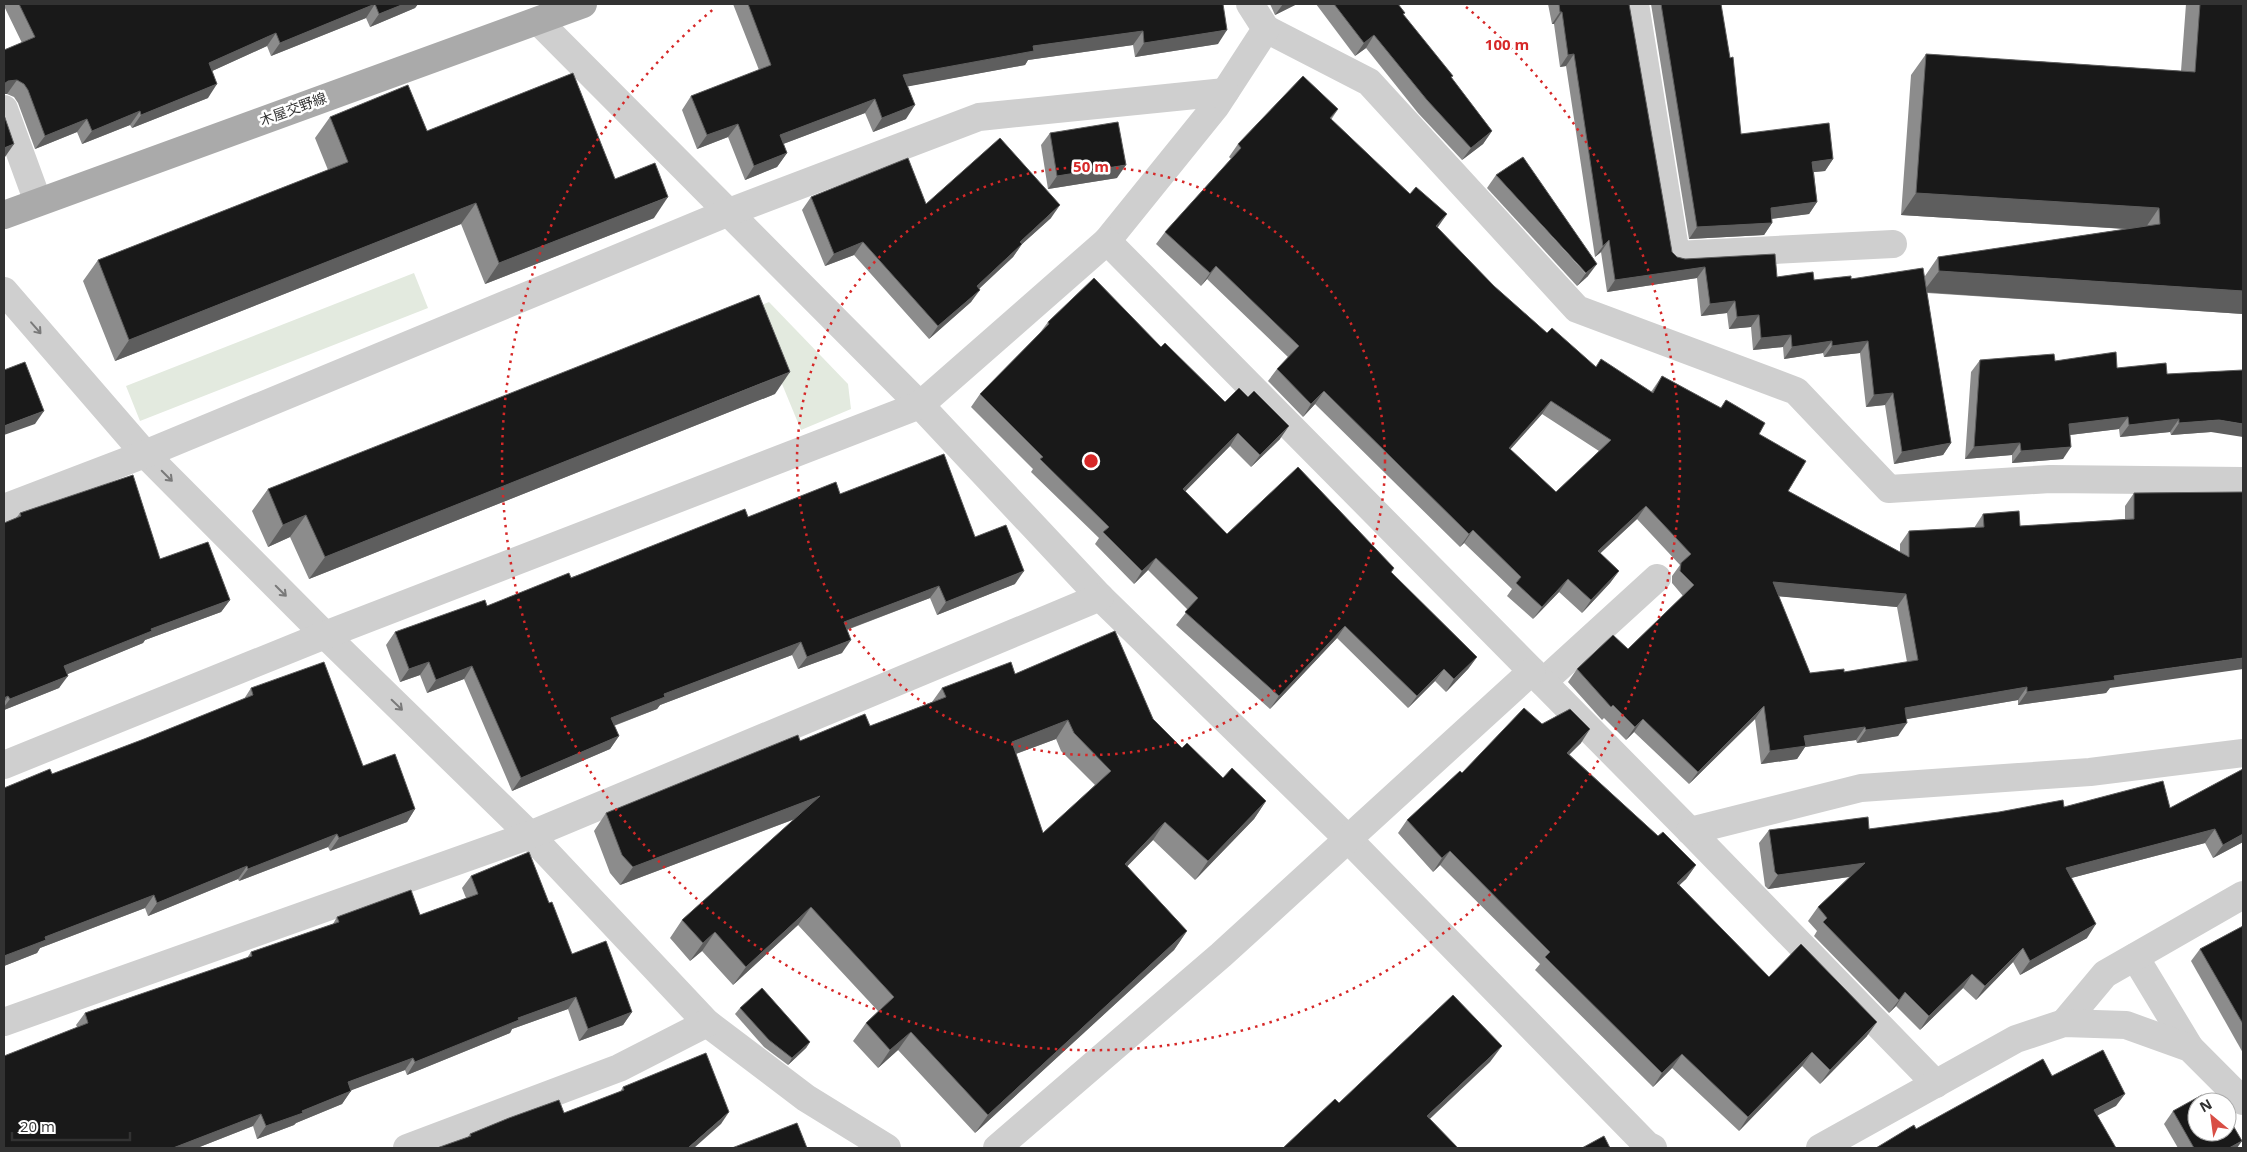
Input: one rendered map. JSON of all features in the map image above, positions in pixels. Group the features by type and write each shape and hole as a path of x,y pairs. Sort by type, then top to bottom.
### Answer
{"main road":[{"name":"木屋交野線","path":"4,215 583,4"}],"street":[{"path":"1250,4 1266,29 1369,82 1577,309 1796,391 1889,489 2050,479 2243,481"},
{"path":"1635,4 1676,255 1893,244"},
{"path":"538,21 920,405 1100,597 1348,839 1653,1148"},
{"path":"4,765 325,635 920,405 1107,242 1225,92 1266,29"},
{"path":"4,508 145,454 729,212 978,117 1225,92"},
{"path":"4,110 38,202"},
{"path":"1107,242 1690,831 1936,1084"},
{"path":"4,291 145,454 325,635 530,835 707,1023 806,1098 887,1148"},
{"path":"997,1148 1221,955 1348,839 1656,578"},
{"path":"4,1022 530,835 1100,597"},
{"path":"1690,831 1861,788 2090,772 2243,753"},
{"path":"2064,1022 2105,974 2243,895"},
{"path":"2135,957 2190,1048 2243,1101"},
{"path":"1820,1148 2016,1039 2064,1022 2126,1026 2190,1048"},
{"path":"406,1148 619,1068 707,1023"}],"shaded area":[{"path":"414,273 428,308 140,421 126,386"},
{"path":"769,302 848,384 851,409 801,430 751,309"}],"building":[{"path":"19,4 375,4 280,43 276,33 209,63 217,84 141,115 140,111 92,131 87,119 45,136 24,84 17,80 8,81 4,84 4,50 35,37"},
{"path":"375,4 404,4 379,14"},
{"path":"748,4 1223,4 1227,30 1144,43 1143,31 1033,46 1034,51 903,75 915,105 882,118 875,99 780,135 787,153 754,166 738,124 707,135 691,96 771,65"},
{"path":"1334,4 1398,4 1405,13 1403,14 1453,76 1451,77 1492,131 1471,148 1427,100 1374,35 1364,43"},
{"path":"1559,4 1629,4 1672,252 1677,257 1685,259 1775,254 1777,277 1813,272 1814,280 1851,276 1851,279 1923,268 1951,443 1902,452 1893,393 1874,395 1868,341 1832,346 1832,341 1792,347 1791,335 1761,338 1759,315 1737,317 1735,301 1710,304 1705,267 1615,280 1609,240 1603,246 1574,54 1568,55 1562,12 1560,12"},
{"path":"1661,4 1721,4 1730,58 1733,57 1741,134 1829,123 1833,159 1812,162 1817,202 1771,208 1772,223 1697,227"},
{"path":"2200,4 2243,4 2243,291 1939,271 1938,257 2160,224 2159,208 1916,193 1926,54 2195,72"},
{"path":"573,73 615,179 655,163 668,197 499,263 476,203 129,340 98,260 348,162 330,117 408,85 427,131"},
{"path":"1303,76 1338,109 1330,118 1410,194 1416,187 1447,214 1436,226 1494,286 1547,333 1552,328 1596,367 1601,359 1653,393 1662,376 1721,408 1726,400 1765,423 1759,434 1806,461 1788,491 1909,557 1909,531 1984,527 1983,514 2019,511 2020,526 2134,519 2134,493 2243,492 2243,658 2114,676 2115,680 2027,692 2027,687 1905,708 1907,723 1866,730 1865,727 1804,736 1806,746 1770,751 1764,706 1698,772 1643,719 1635,727 1613,705 1611,707 1577,669 1613,635 1628,649 1694,585 1680,571 1681,563 1691,554 1646,506 1598,551 1619,571 1591,600 1568,579 1542,607 1516,583 1521,577 1473,530 1469,534 1324,391 1311,404 1277,369 1299,346 1216,266 1210,273 1165,232 1241,148 1238,144","holes":["1551,401 1611,440 1556,492 1509,448","1773,582 1906,594 1918,660 1844,672 1844,669 1810,673"]},
{"path":"4,115 14,144 4,148"},
{"path":"1118,122 1126,165 1057,176 1050,133"},
{"path":"1000,138 1060,205 977,286 980,290 938,326 863,242 834,254 811,197 908,158 926,204"},
{"path":"1523,157 1597,264 1586,273 1496,175"},
{"path":"1094,278 1161,347 1165,343 1225,402 1239,388 1248,397 1254,391 1289,426 1260,455 1238,433 1183,489 1227,534 1298,467 1394,568 1391,572 1477,657 1454,679 1444,669 1417,696 1345,626 1279,696 1185,612 1198,598 1156,558 1142,571 1103,532 1109,527 1040,459 1043,457 980,394 1049,324 1048,322"},
{"path":"759,295 790,372 325,557 306,515 283,525 268,489"},
{"path":"2116,352 2117,368 2166,363 2167,374 2243,370 2243,424 2219,420 2179,423 2179,419 2129,425 2128,417 2069,424 2071,447 2021,451 2020,443 1974,447 1980,360 2054,354 2055,361"},
{"path":"25,362 44,411 4,426 4,370"},
{"path":"944,454 975,537 1006,525 1024,571 946,602 939,586 844,622 851,640 807,657 801,642 664,694 665,697 611,718 619,736 521,778 472,666 436,680 429,662 409,669 395,632 485,600 487,606 569,573 571,578 745,509 748,517 836,482 840,494"},
{"path":"133,475 160,559 208,542 230,600 151,629 152,631 64,666 68,676 10,699 8,696 4,698 4,523 21,516 20,513"},
{"path":"1115,631 1153,719 1182,748 1187,743 1223,778 1232,768 1266,801 1208,861 1165,822 1125,864 1187,931 988,1115 911,1032 890,1050 866,1023 894,997 811,907 746,967 715,932 703,943 682,920 820,796 633,867 622,855 606,813 798,735 800,741 865,714 870,726 946,697 942,688 1011,662 1015,674","holes":["1068,720 1074,733 1111,771 1043,833 1012,742"]},
{"path":"324,662 363,766 395,754 415,809 339,838 337,834 248,869 247,866 157,903 154,895 45,937 46,940 4,956 4,788 50,769 52,774 144,739 253,695 251,688"},
{"path":"1524,708 1542,724 1570,709 1590,729 1567,753 1658,836 1663,832 1696,865 1677,883 1769,977 1801,944 1877,1022 1830,1070 1812,1052 1748,1117 1682,1054 1662,1073 1545,957 1550,952 1450,851 1442,858 1407,820 1460,771 1462,773"},
{"path":"2243,769 2243,834 2223,845 2215,829 2066,868 2096,924 2030,961 2023,948 1985,986 1972,974 1929,1016 1905,992 1899,1000 1823,922 1827,918 1818,907 1865,863 1778,875 1775,872 1769,830 1868,817 1869,829 1999,812 2063,800 2064,807 2163,781 2170,808"},
{"path":"529,852 549,903 552,902 572,954 606,941 632,1012 588,1029 576,997 518,1018 519,1020 415,1062 413,1058 348,1082 351,1091 302,1111 303,1113 266,1126 261,1114 173,1148 4,1148 4,1056 88,1023 85,1013 252,956 251,952 339,922 337,917 411,890 420,915 478,894 471,876"},
{"path":"2243,926 2243,1024 2200,949"},
{"path":"762,988 810,1042 792,1058 769,1040 740,1008"},
{"path":"1453,995 1502,1046 1427,1116 1458,1148 1283,1148 1335,1099 1339,1103"},
{"path":"2103,1050 2125,1094 2094,1110 2116,1148 1876,1148 1914,1125 1916,1129 2043,1059 2052,1076"},
{"path":"706,1053 729,1112 688,1148 437,1148 471,1136 470,1134 509,1118 559,1100 564,1113 624,1090 623,1087"},
{"path":"2187,1103 2187,1136 2173,1111"},
{"path":"797,1123 807,1148 732,1148"},
{"path":"2237,1132 2242,1141 2229,1148 2194,1148 2191,1142 2237,1142"},
{"path":"1604,1136 1610,1148 1582,1148"}]}
